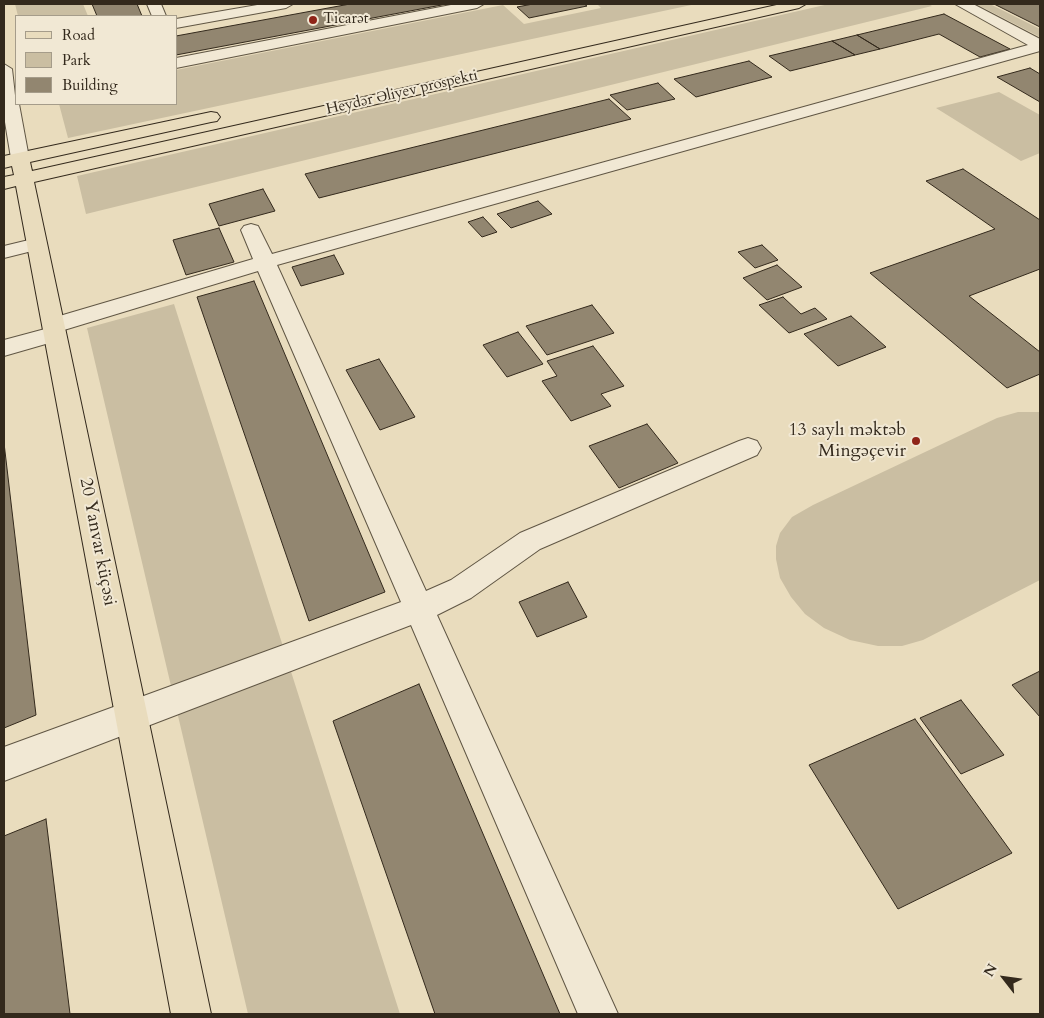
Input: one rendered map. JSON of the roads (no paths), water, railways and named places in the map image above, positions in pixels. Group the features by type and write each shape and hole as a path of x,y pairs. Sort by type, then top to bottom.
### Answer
{"main road":[{"path":"623,27 730,4"},
{"name":"Heydər Əliyev prospekti","path":"13,170 799,4"},
{"path":"13,170 224,114"},
{"name":"20 Yanvar küçəsi","path":"13,170 37,244 55,329 190,1014"}],"street":[{"path":"178,24 286,4"},
{"path":"178,63 477,4"},
{"path":"962,4 1040,46"},
{"path":"4,348 55,329 266,262 1040,46"},
{"name":"20 Yanvar küçəsi","path":"4,69 10,95 13,170"},
{"path":"251,230 598,1014"},
{"path":"4,252 37,244"},
{"path":"4,764 418,609 461,590 530,540 748,448"}],"place":[{"name":"Ticarət","path":"313,20"},
{"name":"13 saylı məktəb Mingəçevir","path":"916,441"}]}
